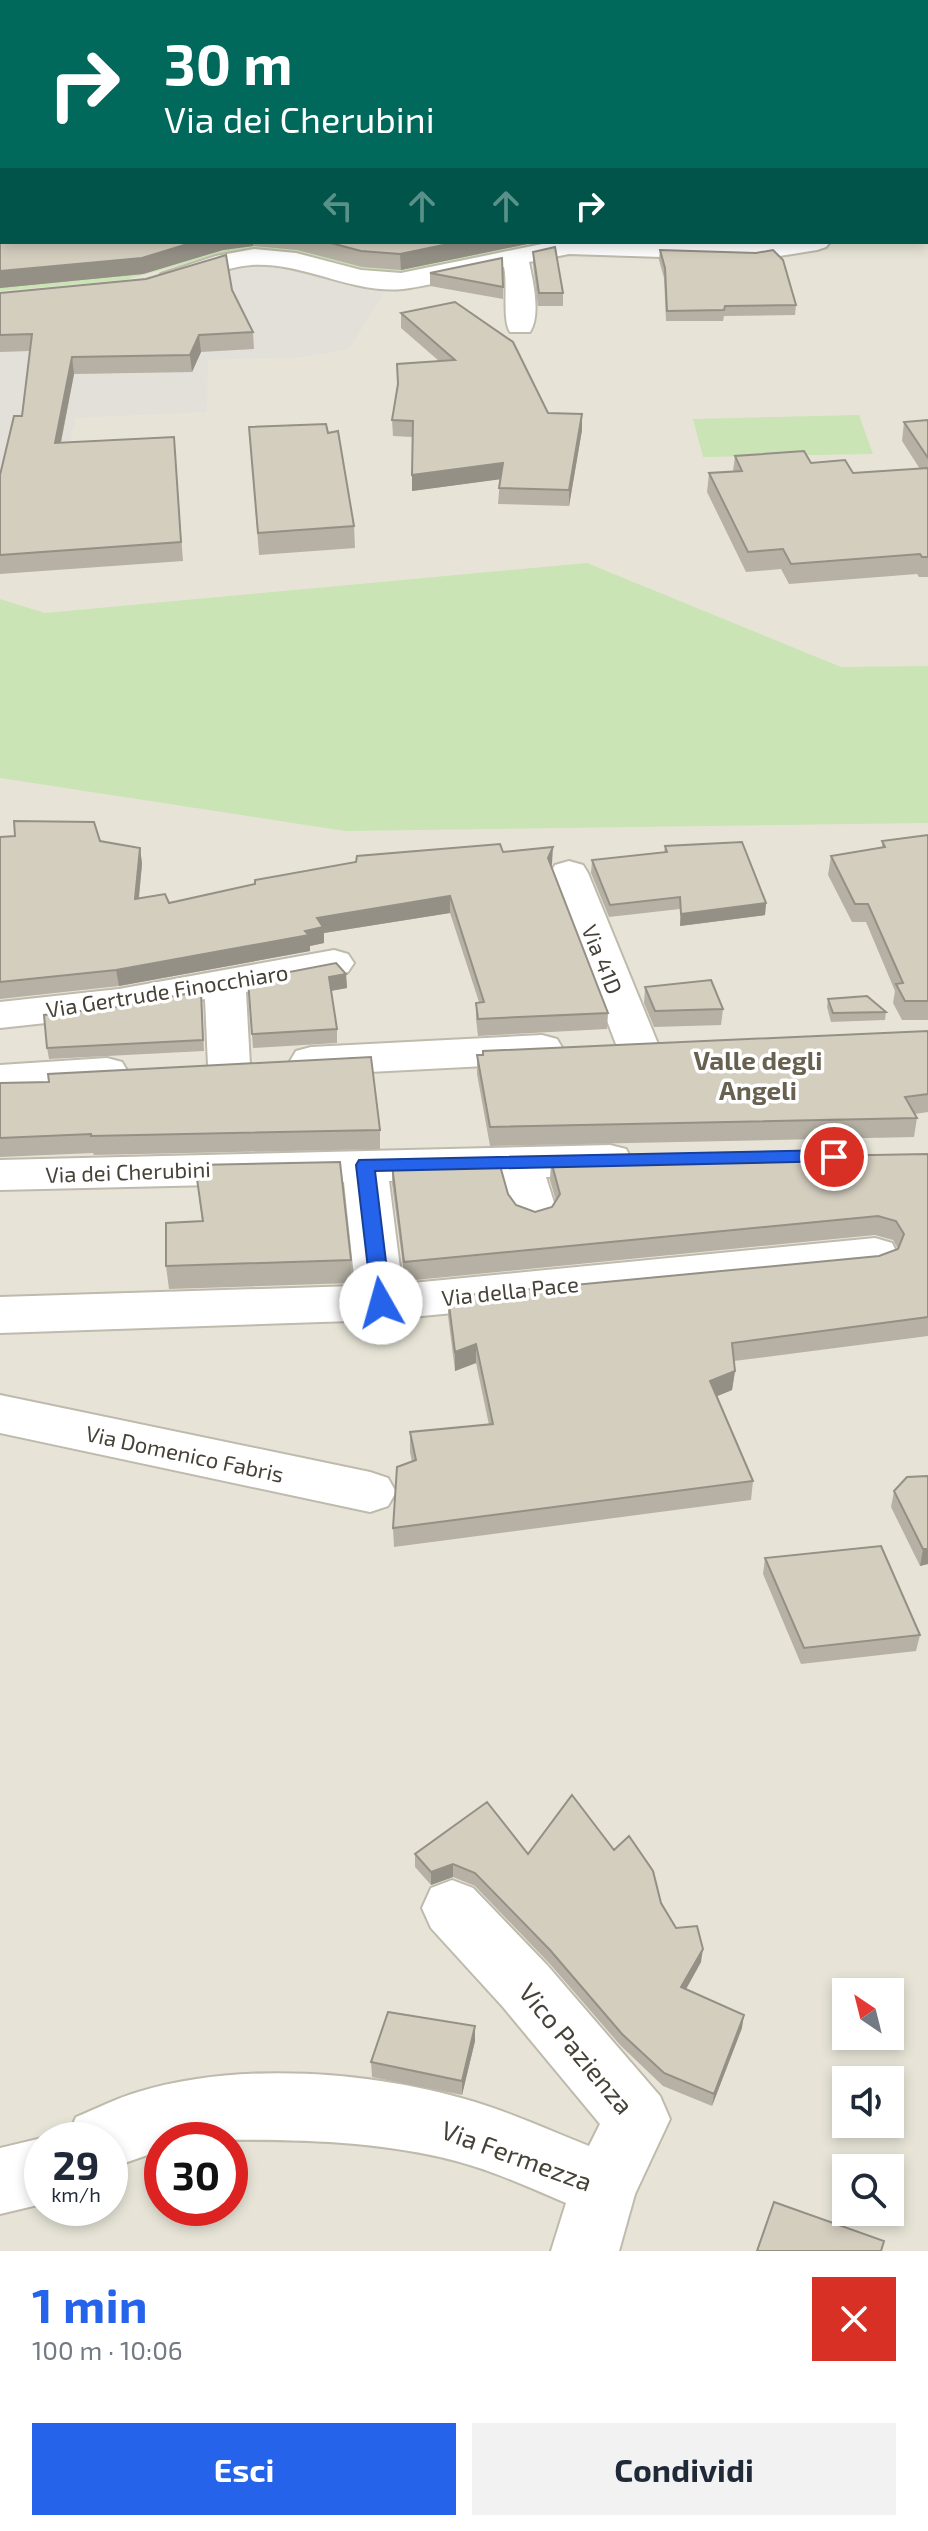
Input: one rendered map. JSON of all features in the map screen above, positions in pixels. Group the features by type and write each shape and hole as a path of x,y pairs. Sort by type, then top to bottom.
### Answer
{"street":[{"path":"147,285 225,261 254,257 296,261 360,278 401,281 569,246 755,252 805,244"},
{"path":"515,257 521,285 520,326"},
{"name":"Via 41D","path":"569,873 637,1044"},
{"name":"Via Gertrude Finocchiaro","path":"0,1015 119,1002 334,963"},
{"path":"225,982 229,1065"},
{"path":"0,1079 683,1043"},
{"name":"Via dei Cherubini","path":"0,1175 645,1160"},
{"path":"519,1162 534,1212"},
{"path":"365,1165 381,1303"},
{"name":"Via della Pace","path":"0,1315 381,1303 875,1255"},
{"name":"Via Domenico Fabris","path":"0,1414 370,1492"},
{"name":"Vico Pazienza","path":"452,1908 525,1986 637,2119 604,2186 585,2251"},
{"name":"Via Fermezza","path":"128,2130 155,2120 209,2111 317,2107 375,2113 458,2129 604,2186"},
{"path":"0,2181 24,2175"}],"shaded area":[{"path":"0,244 928,244 928,2251 0,2251"},
{"path":"277,263 387,288 352,345 345,350 305,357 208,360 207,412 76,418 55,501 0,501 0,307 235,265"}],"green space":[{"path":"0,244 539,244 414,270 377,274 278,251 253,250 217,255 124,280 0,291"},
{"path":"859,415 873,454 703,457 693,419"},
{"path":"587,563 841,667 928,666 928,823 345,831 0,778 0,599 45,613"}],"building":[{"path":"0,244 188,244 142,258 0,271"},
{"path":"335,244 448,244 400,254 361,251"},
{"path":"555,247 563,293 539,293 533,252"},
{"path":"660,250 756,253 773,250 783,260 796,305 667,311 665,268"},
{"path":"226,255 232,290 253,332 199,335 190,355 72,357 55,443 174,437 181,542 0,555 0,475 14,416 22,416 32,334 0,335 0,293 146,279"},
{"path":"502,258 503,287 430,273"},
{"path":"455,302 513,342 548,413 582,414 569,490 499,488 503,463 412,475 413,421 392,420 398,384 397,364 455,360 401,313"},
{"path":"928,420 928,458 904,422"},
{"path":"326,424 328,433 338,431 354,526 258,533 249,427"},
{"path":"804,451 811,463 845,460 853,473 928,468 928,557 920,554 791,564 783,549 748,552 709,473 742,471 735,456"},
{"path":"14,821 94,822 100,841 140,848 135,899 165,894 169,903 255,884 255,880 356,862 357,856 500,844 503,852 553,847 548,858 608,1013 478,1019 476,1003 484,1002 450,896 317,918 323,927 305,931 309,935 116,970 0,982 0,837 15,836"},
{"path":"928,835 928,1001 905,1001 896,984 903,983 868,904 855,904 831,856 885,847 882,841"},
{"path":"742,842 766,903 681,914 680,897 610,905 592,860 667,852 665,846"},
{"path":"336,963 346,974 329,977 337,1029 252,1034 248,980"},
{"path":"711,980 723,1009 655,1011 645,987"},
{"path":"201,991 203,1040 47,1048 44,1015 118,1007"},
{"path":"867,996 886,1012 833,1013 828,999"},
{"path":"928,1031 928,1094 905,1097 917,1118 490,1127 477,1055 483,1055 483,1051"},
{"path":"371,1057 380,1130 0,1138 0,1083 49,1082 48,1074"},
{"path":"928,1154 928,1317 732,1343 735,1371 710,1381 753,1481 393,1528 397,1467 416,1460 410,1432 493,1424 476,1344 455,1352 448,1297 879,1256 898,1249 904,1234 896,1221 878,1216 404,1262 392,1165 463,1169 471,1162 499,1162 508,1194 516,1205 535,1212 552,1207 560,1194 551,1161"},
{"path":"340,1162 351,1260 166,1266 166,1223 203,1221 195,1165"},
{"path":"928,1476 928,1549 923,1549 894,1491 907,1477"},
{"path":"881,1546 920,1635 804,1648 765,1558"},
{"path":"572,1795 614,1850 629,1836 653,1871 661,1903 676,1928 697,1926 703,1949 681,1987 744,2015 714,2094 664,2073 622,2034 550,1950 475,1873 453,1864 431,1872 415,1854 487,1802 528,1854"},
{"path":"388,2012 475,2026 462,2081 371,2062"},
{"path":"774,2202 832,2223 832,2226 842,2226 884,2241 881,2251 757,2251"}],"district":[{"name":"Valle degli Angeli","path":"758,1074"}],"route":[{"path":"381,1303 365,1165 834,1157"}]}
